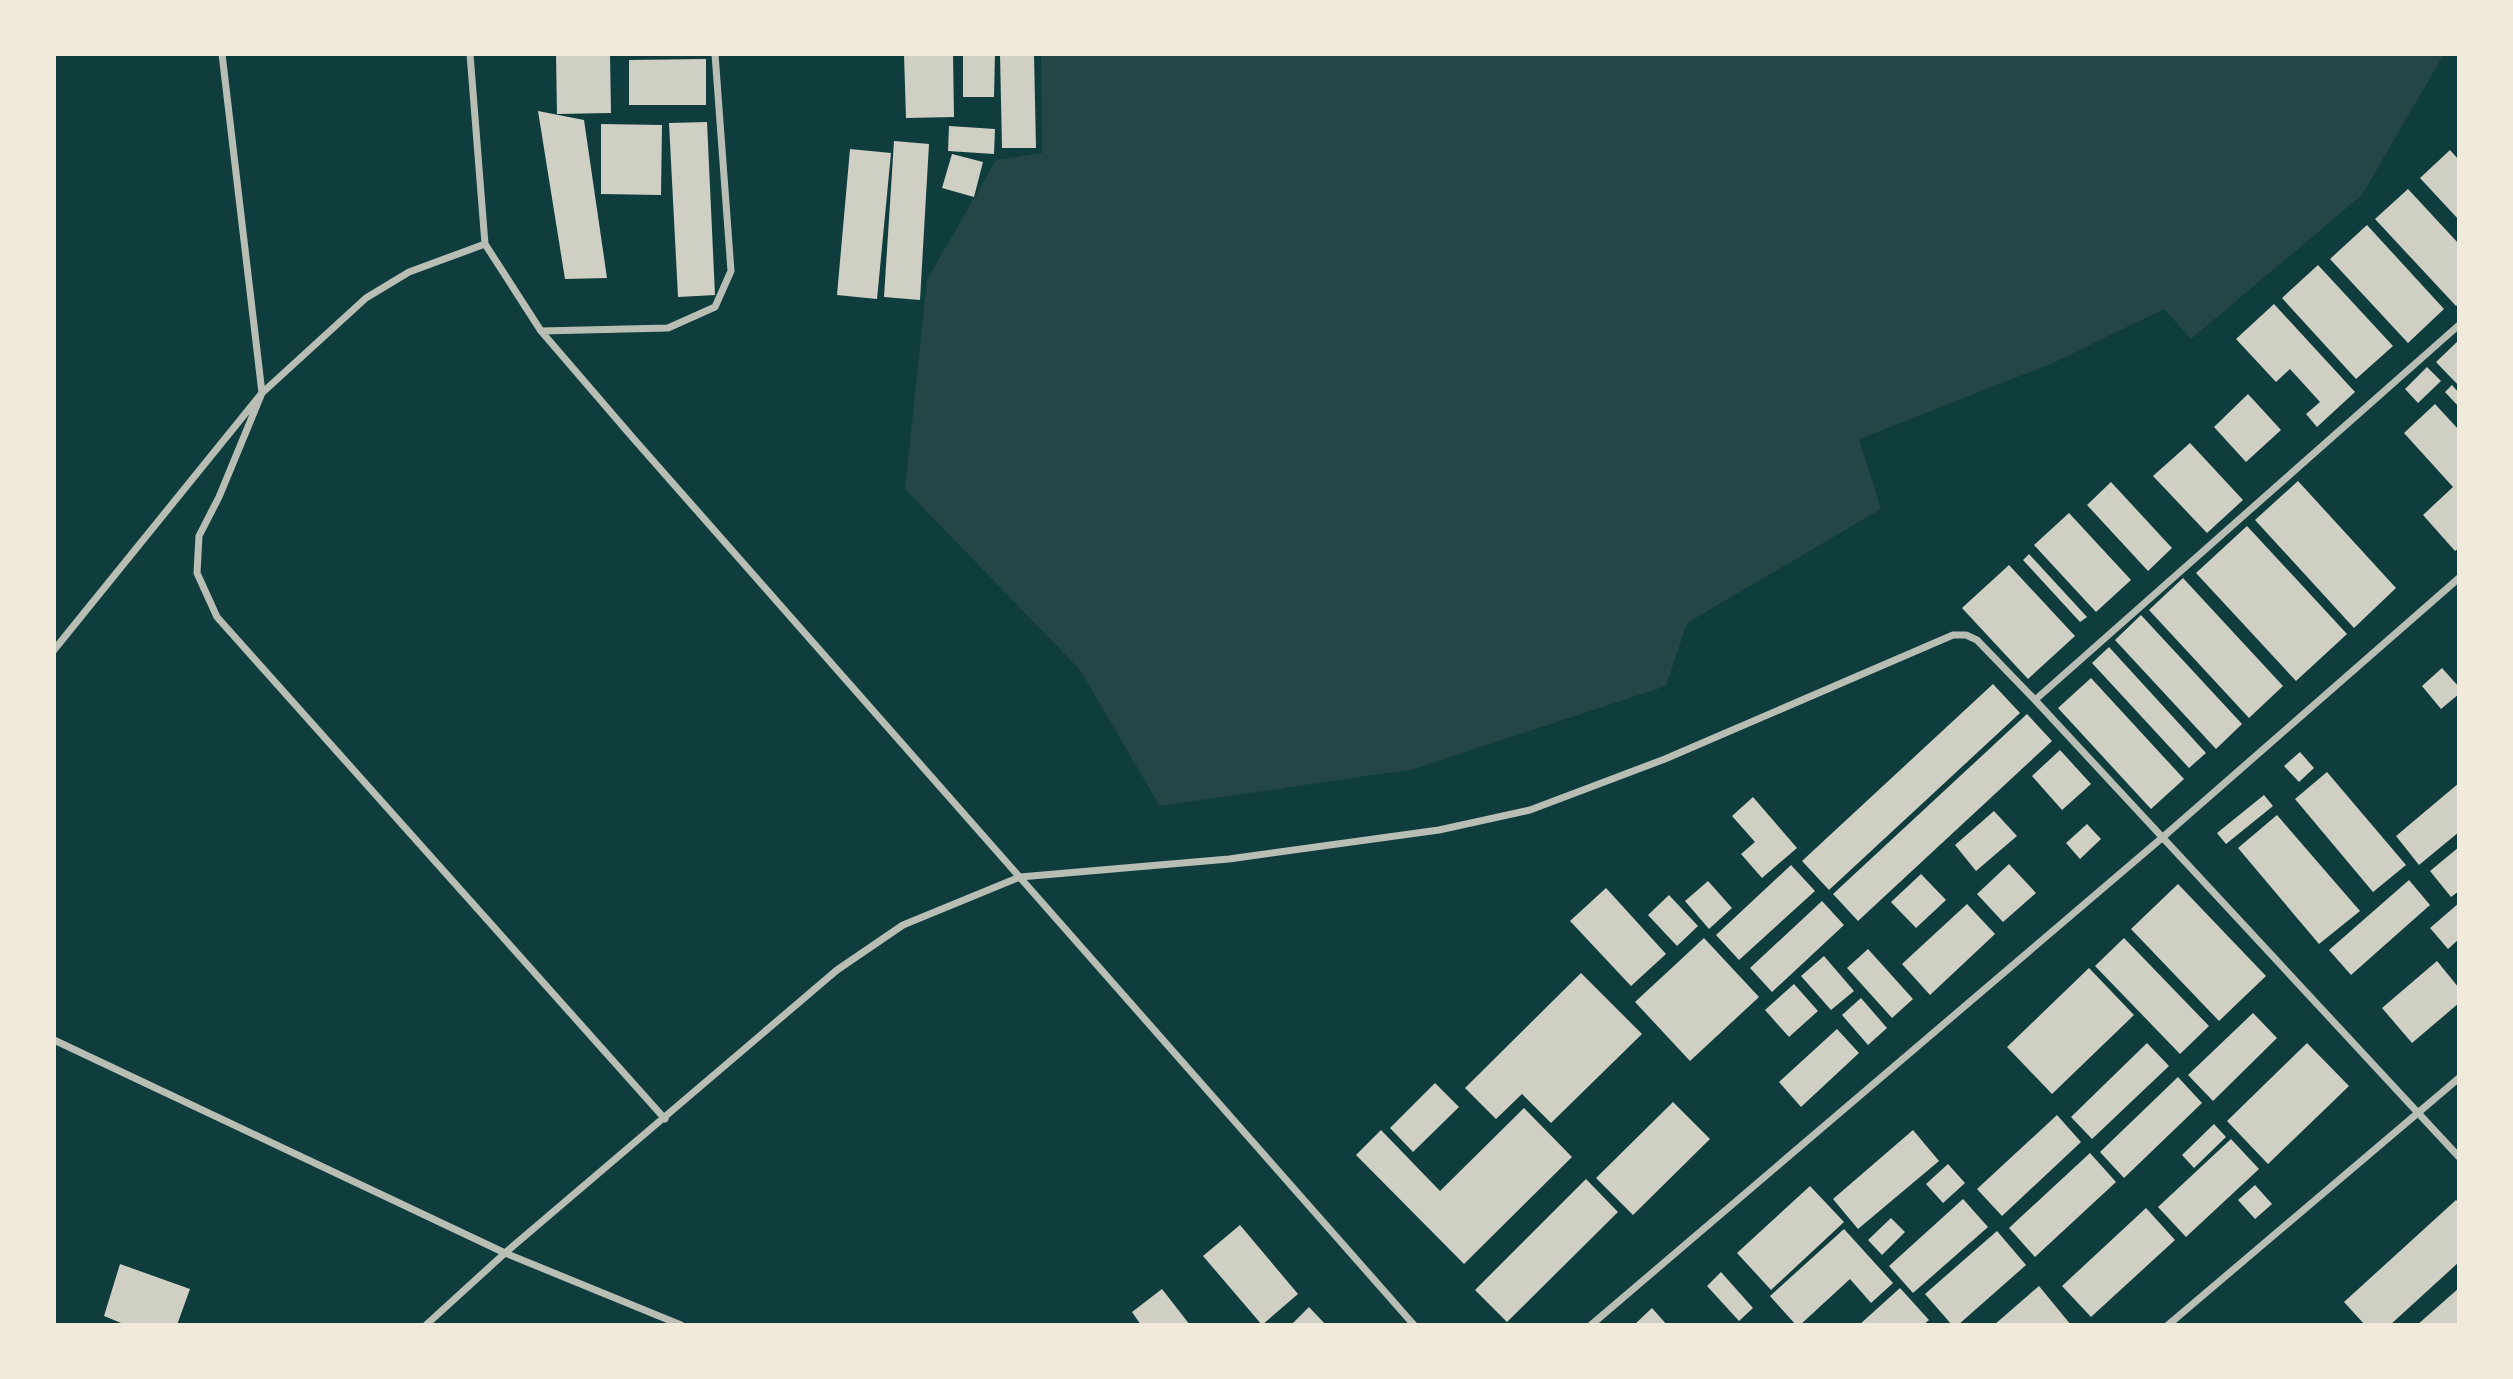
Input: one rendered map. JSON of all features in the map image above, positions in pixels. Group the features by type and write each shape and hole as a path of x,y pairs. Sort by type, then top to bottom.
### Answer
{"street":[{"path":"222,54 262,393 219,497 198,536 197,573 217,617 665,1119"},
{"path":"470,54 485,244 541,331 632,439 1414,1325"},
{"path":"541,331 668,328 715,307 731,271 715,54"},
{"path":"54,650 262,393 366,298 409,272 485,244"},
{"path":"2035,700 2459,325"},
{"path":"1591,1325 2163,837 2459,578"},
{"path":"426,1325 505,1253 665,1119 836,970 904,925 1020,877 1228,859 1439,830 1530,810 1665,759 1953,635 1966,635 1977,640 2459,1157"},
{"path":"54,1040 505,1253 681,1325"},
{"path":"2168,1325 2459,1078"}],"shaded area":[{"path":"1041,54 2444,54 2362,195 2191,339 2164,309 2053,363 1859,439 1881,509 1687,623 1666,686 1414,769 1160,806 1080,670 905,489 927,280 996,160 1042,153"}],"building":[{"path":"556,54 610,54 611,113 557,114"},
{"path":"904,54 953,54 954,117 906,118"},
{"path":"963,54 995,54 994,97 963,97"},
{"path":"1000,54 1034,54 1036,148 1002,148"},
{"path":"706,59 706,105 629,105 629,60"},
{"path":"538,111 584,120 607,278 565,279"},
{"path":"707,122 715,295 678,297 669,123"},
{"path":"601,124 662,125 661,195 601,194"},
{"path":"949,126 995,129 994,154 948,151"},
{"path":"894,141 929,144 920,300 884,297"},
{"path":"850,149 891,153 877,299 837,295"},
{"path":"2450,150 2459,160 2459,220 2420,178"},
{"path":"952,154 983,162 974,197 942,188"},
{"path":"2408,189 2459,244 2459,304 2456,306 2375,219"},
{"path":"2367,225 2444,309 2408,343 2330,259"},
{"path":"2318,265 2393,346 2356,379 2282,298"},
{"path":"2274,304 2355,392 2317,427 2306,414 2320,402 2290,369 2276,382 2236,339"},
{"path":"2459,340 2459,386 2436,362"},
{"path":"2427,367 2441,381 2418,403 2405,389"},
{"path":"2452,385 2459,393 2459,407 2445,392"},
{"path":"2248,394 2281,430 2246,462 2214,427"},
{"path":"2435,404 2459,430 2459,548 2455,551 2423,515 2453,487 2404,433"},
{"path":"2190,443 2243,500 2207,533 2153,476"},
{"path":"2298,481 2396,588 2354,628 2255,520"},
{"path":"2111,482 2172,548 2148,571 2087,505"},
{"path":"2069,513 2131,580 2096,612 2034,545"},
{"path":"2247,526 2347,634 2296,681 2196,573"},
{"path":"2029,554 2087,617 2080,622 2023,560"},
{"path":"2009,565 2075,636 2028,679 1962,608"},
{"path":"2183,578 2283,686 2249,718 2149,610"},
{"path":"2141,615 2242,724 2216,749 2115,640"},
{"path":"2109,647 2206,753 2189,768 2092,663"},
{"path":"2442,668 2459,687 2459,694 2441,709 2422,686"},
{"path":"2091,678 2184,779 2151,809 2058,708"},
{"path":"1993,684 2020,713 1829,890 1802,861"},
{"path":"2027,714 2052,741 1858,921 1833,894"},
{"path":"2060,750 2091,784 2062,810 2032,776"},
{"path":"2300,752 2314,768 2299,782 2284,766"},
{"path":"2327,772 2406,865 2373,892 2295,799"},
{"path":"2459,783 2459,832 2419,865 2396,836"},
{"path":"2264,795 2273,806 2226,844 2217,833"},
{"path":"1753,797 1797,848 1762,878 1741,854 1755,842 1732,816"},
{"path":"1994,811 2017,836 1976,871 1955,845"},
{"path":"2277,815 2360,911 2319,944 2238,848"},
{"path":"2087,824 2101,839 2080,859 2066,843"},
{"path":"2459,847 2459,891 2451,897 2430,871"},
{"path":"2009,864 2036,893 2003,922 1977,894"},
{"path":"1791,865 1815,891 1739,960 1716,935"},
{"path":"1921,874 1946,900 1916,928 1891,902"},
{"path":"2409,880 2430,905 2351,975 2329,950"},
{"path":"1708,881 1732,908 1709,929 1685,901"},
{"path":"2178,884 2266,976 2219,1021 2131,929"},
{"path":"1606,888 1666,954 1631,986 1570,921"},
{"path":"1669,895 1698,926 1677,946 1648,915"},
{"path":"1822,901 1844,925 1772,992 1750,968"},
{"path":"2459,903 2459,939 2448,949 2430,928"},
{"path":"1967,904 1995,934 1930,995 1902,964"},
{"path":"1704,938 1759,997 1690,1061 1635,1002"},
{"path":"2124,938 2209,1026 2180,1054 2095,966"},
{"path":"1868,949 1913,999 1892,1018 1847,968"},
{"path":"1824,956 1854,991 1831,1010 1801,976"},
{"path":"2437,961 2459,988 2459,1003 2412,1043 2382,1008"},
{"path":"2089,968 2134,1015 2052,1094 2007,1047"},
{"path":"1581,973 1642,1034 1551,1123 1522,1094 1496,1119 1465,1088"},
{"path":"1794,984 1818,1011 1789,1037 1765,1010"},
{"path":"1861,998 1887,1028 1868,1045 1842,1015"},
{"path":"2253,1013 2277,1038 2213,1101 2188,1075"},
{"path":"1837,1029 1859,1053 1801,1107 1779,1082"},
{"path":"2147,1043 2169,1066 2092,1139 2071,1117"},
{"path":"2307,1043 2349,1086 2268,1164 2227,1121"},
{"path":"2178,1077 2202,1103 2124,1178 2100,1152"},
{"path":"1435,1083 1459,1107 1413,1152 1390,1128"},
{"path":"1673,1102 1710,1139 1633,1215 1596,1178"},
{"path":"1524,1108 1572,1157 1464,1264 1356,1155 1381,1130 1440,1191"},
{"path":"2057,1115 2081,1142 2002,1216 1977,1189"},
{"path":"2214,1124 2226,1137 2194,1168 2182,1155"},
{"path":"1913,1130 1939,1161 1858,1229 1833,1199"},
{"path":"2231,1139 2259,1169 2186,1237 2158,1207"},
{"path":"2090,1153 2116,1182 2035,1257 2009,1228"},
{"path":"1948,1164 1965,1183 1943,1203 1926,1184"},
{"path":"1586,1179 1618,1212 1507,1322 1475,1290"},
{"path":"2255,1185 2272,1204 2255,1219 2238,1200"},
{"path":"1810,1186 1844,1222 1771,1290 1737,1253"},
{"path":"1963,1199 1988,1227 1913,1293 1889,1266"},
{"path":"2456,1200 2459,1203 2459,1262 2390,1325 2365,1325 2344,1302"},
{"path":"2146,1208 2175,1240 2091,1317 2062,1286"},
{"path":"1891,1218 1905,1232 1882,1255 1868,1240"},
{"path":"1240,1225 1298,1294 1262,1325 1203,1256"},
{"path":"1844,1229 1893,1283 1871,1303 1850,1279 1800,1325 1796,1325 1770,1296"},
{"path":"1997,1231 2026,1265 1958,1325 1952,1325 1925,1294"},
{"path":"120,1264 190,1289 177,1325 126,1325 104,1316"},
{"path":"1721,1272 1753,1308 1739,1321 1707,1286"},
{"path":"2039,1286 2071,1325 1994,1325"},
{"path":"1900,1288 1929,1320 1923,1325 1859,1325"},
{"path":"2459,1288 2459,1325 2417,1325"},
{"path":"1162,1289 1190,1325 1141,1325 1132,1312"},
{"path":"1309,1307 1326,1325 1291,1325"},
{"path":"1652,1308 1667,1325 1634,1325"}]}
